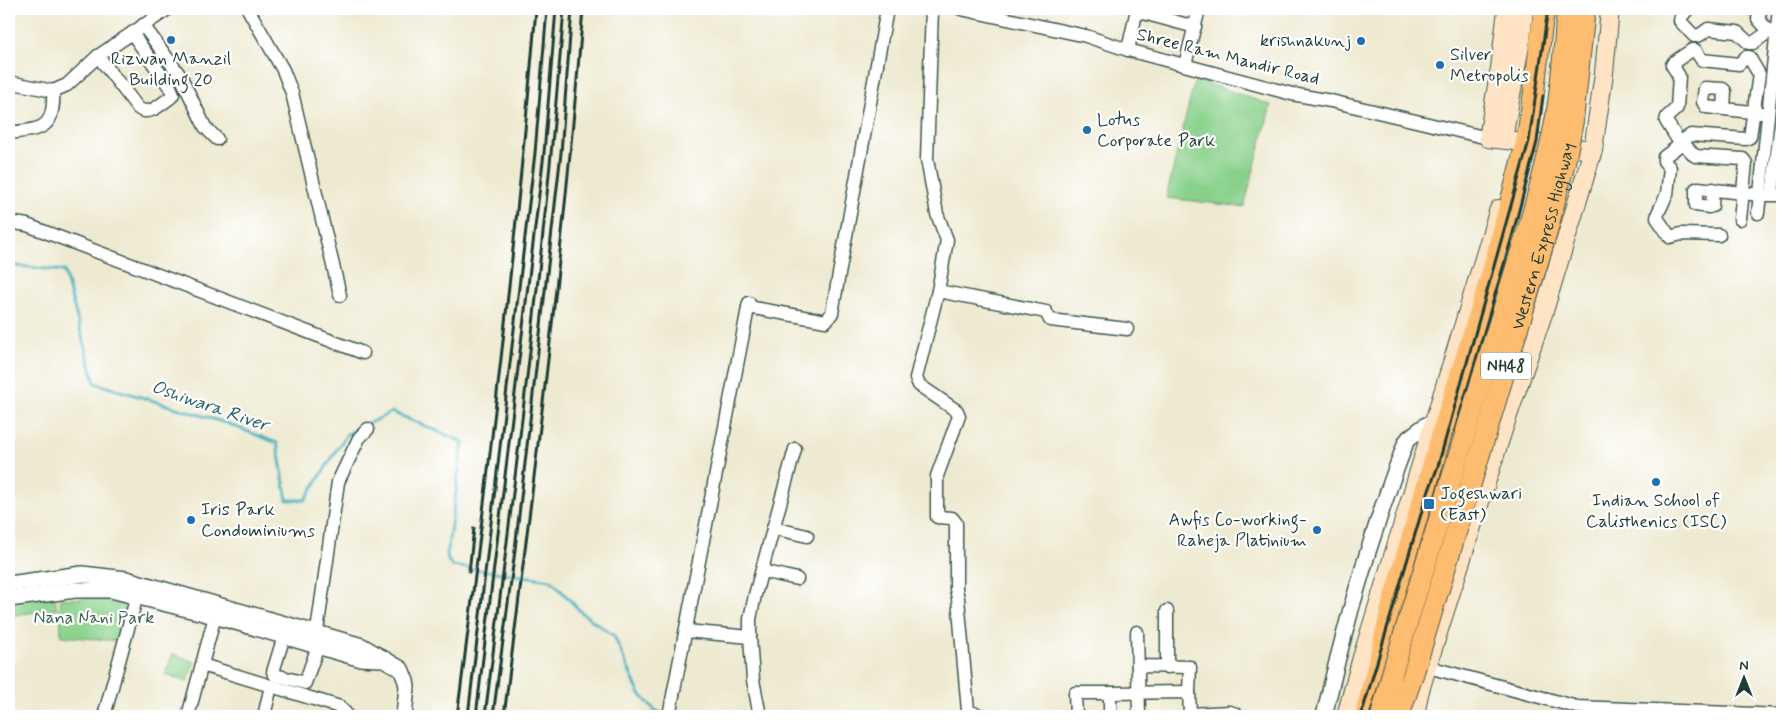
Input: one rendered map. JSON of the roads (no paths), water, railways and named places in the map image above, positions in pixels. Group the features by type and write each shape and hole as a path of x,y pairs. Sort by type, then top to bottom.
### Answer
{"highway":[{"path":"1365,716 1374,659 1393,601 1439,425 1490,279 1509,140 1534,91 1544,9"},
{"name":"Western Express Highway","path":"1381,716 1393,670 1548,157 1556,117 1567,9"},
{"name":"Western Express Highway","path":"1399,716 1547,232 1566,158 1573,121 1585,9"}],"main road":[{"path":"1507,9 1505,38 1509,140"},
{"path":"1509,140 1524,9"},
{"path":"1509,140 1530,74 1539,9"},
{"path":"1415,716 1427,667 1503,430 1544,311 1593,150 1604,73 1610,9"},
{"path":"1509,140 1593,150"},
{"path":"1346,716 1374,659"}],"street":[{"path":"9,82 53,92 67,85 98,56 168,9"},
{"path":"248,9 282,70 292,93 340,295"},
{"path":"669,716 748,305 826,321 832,313 887,9"},
{"path":"932,9 926,159 937,214 948,240 938,291 916,378 919,385 957,411 959,416 937,476 936,512 937,518 952,518 956,523 956,589 968,711 982,716"},
{"name":"Shree Ram Mandir Road","path":"961,9 1086,36 1128,50 1292,94 1509,140"},
{"path":"1185,65 1199,9"},
{"path":"1688,9 1680,21 1694,36 1700,35 1708,29 1738,32 1749,43 1753,43 1767,33 1768,30 1758,19 1760,9"},
{"path":"1775,140 1769,113 1778,58 1779,9"},
{"path":"1128,50 1136,10 1194,27"},
{"path":"143,25 181,77 205,127 217,139"},
{"path":"98,56 142,112 149,112 171,97 173,94 171,89 132,32"},
{"path":"1692,50 1702,60 1738,64 1746,57 1749,57 1759,74 1753,112 1750,137 1746,139 1691,135 1682,141 1678,140 1666,121 1666,117 1677,108 1679,76 1672,65 1692,50"},
{"path":"9,133 41,128 47,124 53,102 53,92"},
{"path":"1724,109 1769,113"},
{"path":"1758,212 1772,195 1775,140 1782,115"},
{"path":"1719,235 1681,234 1670,237 1657,218 1667,194 1670,168 1664,161 1664,157 1681,144 1684,144 1695,156 1743,159 1746,163 1740,219"},
{"path":"1713,189 1772,195"},
{"path":"9,222 27,225 363,353"},
{"path":"938,291 1046,312 1050,320 1127,329"},
{"path":"1324,716 1337,659 1396,467 1409,438 1426,425 1439,425"},
{"path":"284,636 274,672 275,675 305,683 315,641 338,482 359,438 368,430"},
{"path":"760,716 753,680 750,619 795,449"},
{"path":"774,528 807,536"},
{"path":"762,571 797,579"},
{"path":"9,599 18,588 139,590 315,641 358,658 385,659 401,669 406,681 404,716"},
{"path":"139,590 215,616 284,636 315,641"},
{"path":"104,716 139,590"},
{"path":"1166,611 1167,667"},
{"path":"188,716 215,616"},
{"path":"686,631 750,637"},
{"path":"1137,632 1139,716"},
{"path":"1374,659 1427,667 1577,707 1782,715"},
{"path":"202,665 340,707 348,716"},
{"path":"1138,666 1190,667 1190,714 1230,712 1237,716"},
{"path":"264,716 271,686"},
{"path":"1076,716 1076,693 1189,692"},
{"path":"1110,693 1110,716"}],"waterway":[{"name":"Oshiwara River","path":"9,265 64,271 95,383 226,423 277,443 287,500 305,500 347,434 392,412 463,442 447,554 452,566 551,580 582,613 614,636 639,693 655,710 666,715"}],"railway":[{"path":"457,716 501,363 536,9"},
{"path":"468,716 535,153 547,9"},
{"path":"476,716 544,153 556,9"},
{"path":"485,716 539,274 564,9"},
{"path":"493,716 514,558 561,153 572,9"},
{"path":"504,716 558,274 583,9"},
{"path":"1361,716 1424,504 1438,466 1529,141 1548,9"},
{"path":"1455,431 1512,237 1537,142 1543,96"},
{"path":"1370,716 1444,470"},
{"path":"469,572 474,528"}],"place":[{"name":"Rizwan Manzil Building 20","path":"171,40"},
{"name":"krishnakunj","path":"1361,41"},
{"name":"Silver Metropolis","path":"1440,65"},
{"name":"Lotus Corporate Park","path":"1087,130"},
{"name":"Indian School of Calisthenics (ISC)","path":"1656,482"},
{"name":"Jogeshwari (East)","path":"1429,504"},
{"name":"Iris Park Condominiums","path":"191,520"},
{"name":"Awfis Co-working- Raheja Platinium","path":"1317,530"}],"park label":[{"name":"Nana Nani Park","path":"94,618"}]}
